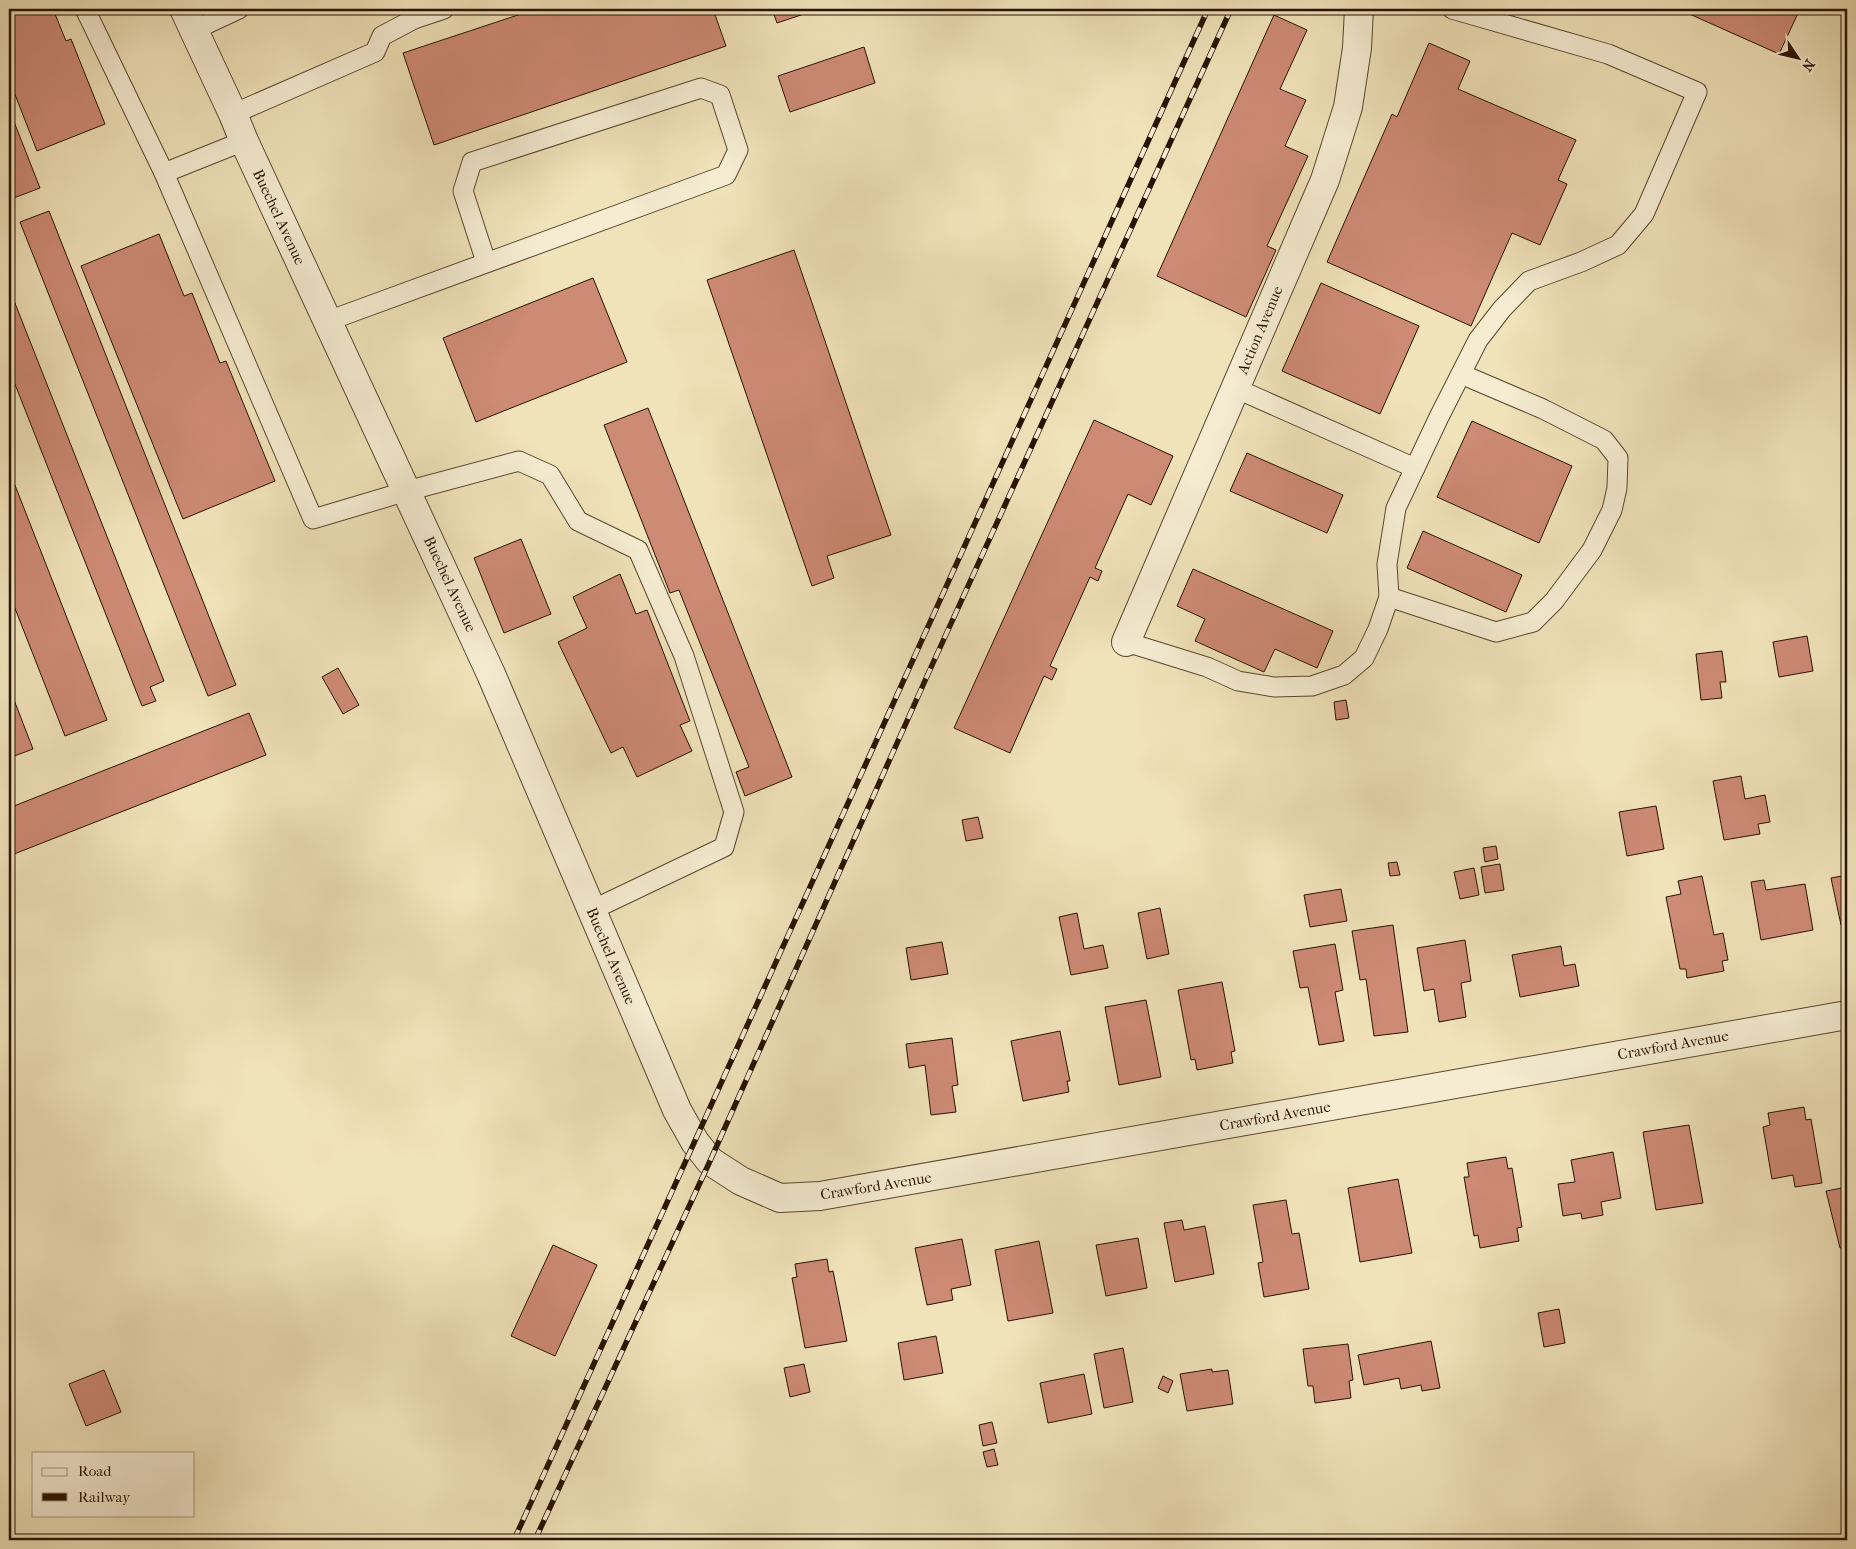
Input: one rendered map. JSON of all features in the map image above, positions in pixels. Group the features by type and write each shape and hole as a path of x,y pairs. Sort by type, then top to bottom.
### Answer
{"street":[{"name":"Action Avenue","path":"1126,642 1325,180 1348,107 1357,48 1360,9"},
{"name":"Buechel Avenue","path":"189,19 491,674 677,1110 695,1142 710,1161"},
{"name":"Crawford Avenue","path":"710,1161 740,1181 780,1198 820,1196 1847,1015"}],"lane":[{"path":"85,9 164,174 313,519 407,490 519,461 550,475 578,521 638,550 684,656 734,812 724,847 592,910"},
{"path":"189,19 239,9"},
{"path":"233,114 375,52 382,36 412,14 444,9"},
{"path":"1126,642 1207,666 1238,681 1274,687 1312,686 1344,675 1364,658 1378,629 1389,597 1387,564 1396,508 1478,340 1502,309 1529,281 1581,262 1618,245 1644,214 1697,92 1608,54 1452,9"},
{"path":"328,321 726,175 738,150 720,95 701,88 472,162 463,191 486,262"},
{"path":"164,174 244,141"},
{"path":"1389,597 1496,632 1533,622 1554,602 1592,550 1612,510 1617,488 1618,458 1604,440 1543,409 1461,374"},
{"path":"1235,388 1415,468"}],"building":[{"path":"9,9 53,9 66,41 71,39 105,124 37,151 9,79"},
{"path":"536,9 713,9 726,46 434,145 403,53"},
{"path":"772,9 819,9 777,23"},
{"path":"1686,9 1800,9 1779,54 1685,12"},
{"path":"1274,15 1307,30 1280,89 1306,100 1285,146 1308,156 1267,246 1276,250 1246,317 1157,276"},
{"path":"1429,43 1470,61 1458,89 1576,140 1558,180 1567,184 1540,245 1512,233 1471,326 1327,262 1392,114 1397,117"},
{"path":"864,47 875,83 790,112 778,76"},
{"path":"9,109 40,188 11,199 9,192"},
{"path":"49,211 236,685 208,696 20,222"},
{"path":"159,234 184,296 192,293 220,363 226,361 275,481 183,519 81,266"},
{"path":"794,250 891,535 827,556 834,578 812,586 707,280"},
{"path":"593,278 627,362 476,422 443,338"},
{"path":"1321,283 1419,326 1380,414 1282,371"},
{"path":"9,288 164,681 150,687 156,701 142,706 9,369"},
{"path":"648,408 792,777 745,796 736,772 749,767 679,590 670,593 604,425"},
{"path":"1094,420 1173,456 1151,505 1128,494 1095,568 1102,571 1098,581 1090,577 1050,666 1057,669 1052,680 1044,676 1010,753 954,728"},
{"path":"1472,421 1572,466 1539,543 1437,497"},
{"path":"1247,453 1343,495 1327,533 1230,491"},
{"path":"9,470 107,720 65,736 9,593"},
{"path":"1423,531 1522,575 1506,612 1407,568"},
{"path":"521,539 551,614 504,633 474,558"},
{"path":"1193,569 1333,631 1317,668 1275,649 1264,672 1195,641 1205,619 1177,606"},
{"path":"620,574 636,614 647,610 690,721 680,725 692,751 637,777 623,747 611,753 558,642 587,628 573,597"},
{"path":"1807,636 1813,671 1779,677 1773,642"},
{"path":"1722,651 1726,682 1720,682 1722,698 1701,700 1696,654"},
{"path":"338,668 359,705 343,714 322,677"},
{"path":"9,687 33,749 9,758"},
{"path":"1346,700 1349,718 1336,720 1334,702"},
{"path":"249,713 266,755 9,856 9,808"},
{"path":"1741,776 1745,799 1765,795 1770,822 1758,824 1760,834 1724,840 1713,781"},
{"path":"1656,806 1664,849 1627,856 1619,812"},
{"path":"978,817 983,838 966,841 962,820"},
{"path":"1496,846 1498,859 1485,862 1483,848"},
{"path":"1397,862 1400,875 1390,876 1388,863"},
{"path":"1500,864 1504,890 1485,893 1481,867"},
{"path":"1474,868 1479,895 1460,899 1454,872"},
{"path":"1847,875 1847,924 1841,925 1831,878"},
{"path":"1702,876 1714,935 1723,933 1728,960 1722,961 1724,971 1687,978 1686,969 1680,969 1666,897 1681,894 1678,881"},
{"path":"1764,880 1766,890 1805,884 1813,930 1761,940 1751,882"},
{"path":"1341,889 1347,921 1310,927 1304,895"},
{"path":"1160,908 1169,954 1147,959 1138,913"},
{"path":"1077,913 1084,949 1103,945 1108,968 1071,975 1059,917"},
{"path":"1393,925 1408,1032 1374,1036 1366,979 1360,980 1352,931"},
{"path":"1465,940 1471,981 1461,983 1466,1017 1439,1022 1434,989 1424,991 1417,948"},
{"path":"942,942 948,974 911,980 906,948"},
{"path":"1335,944 1343,990 1335,992 1344,1041 1319,1045 1308,987 1300,988 1293,951"},
{"path":"1561,946 1564,966 1575,964 1579,986 1520,997 1512,955"},
{"path":"1222,982 1235,1051 1231,1052 1233,1063 1197,1070 1195,1059 1191,1060 1178,990"},
{"path":"1146,1000 1161,1077 1119,1085 1105,1007"},
{"path":"1060,1031 1070,1081 1067,1081 1069,1092 1023,1101 1011,1041"},
{"path":"952,1038 958,1085 952,1086 956,1112 931,1115 925,1065 909,1068 906,1044"},
{"path":"1804,1107 1806,1120 1811,1119 1822,1183 1795,1187 1793,1175 1772,1179 1763,1127 1770,1125 1768,1113"},
{"path":"1843,1107 1847,1107 1847,1129"},
{"path":"1689,1125 1703,1203 1656,1210 1643,1132"},
{"path":"1613,1152 1621,1198 1601,1202 1603,1215 1582,1219 1581,1213 1563,1216 1558,1184 1575,1182 1571,1160"},
{"path":"1506,1157 1508,1169 1512,1168 1522,1227 1517,1228 1519,1241 1480,1248 1478,1235 1474,1236 1464,1177 1469,1177 1467,1163"},
{"path":"1398,1179 1412,1253 1360,1262 1348,1188"},
{"path":"1847,1187 1847,1246 1840,1248 1826,1191"},
{"path":"1286,1200 1292,1234 1299,1233 1309,1289 1264,1297 1258,1263 1263,1262 1253,1205"},
{"path":"1182,1220 1184,1230 1205,1226 1214,1274 1175,1282 1164,1223"},
{"path":"1138,1238 1147,1288 1106,1296 1096,1245"},
{"path":"962,1239 971,1285 951,1289 953,1300 927,1305 915,1248"},
{"path":"1039,1241 1053,1313 1008,1321 995,1250"},
{"path":"553,1245 597,1265 555,1356 511,1336"},
{"path":"827,1259 829,1272 833,1271 847,1341 805,1348 792,1278 797,1277 795,1264"},
{"path":"1559,1309 1565,1343 1544,1347 1538,1313"},
{"path":"936,1336 943,1373 904,1380 898,1343"},
{"path":"1431,1341 1440,1388 1422,1391 1421,1385 1401,1389 1399,1378 1364,1385 1358,1355"},
{"path":"1348,1344 1353,1380 1349,1381 1351,1398 1315,1403 1313,1386 1308,1386 1303,1349"},
{"path":"1123,1348 1133,1402 1104,1408 1094,1354"},
{"path":"804,1364 810,1392 790,1397 784,1368"},
{"path":"1212,1369 1212,1372 1228,1370 1233,1404 1187,1411 1180,1374"},
{"path":"104,1370 121,1412 86,1426 69,1384"},
{"path":"1084,1374 1092,1414 1048,1423 1040,1383"},
{"path":"1163,1376 1173,1381 1168,1393 1158,1388"},
{"path":"992,1422 997,1443 983,1446 979,1425"},
{"path":"994,1449 998,1465 987,1467 983,1452"}],"railway":[{"path":"514,1540 1208,9"},
{"path":"535,1540 710,1161 928,674 1231,9"}]}
